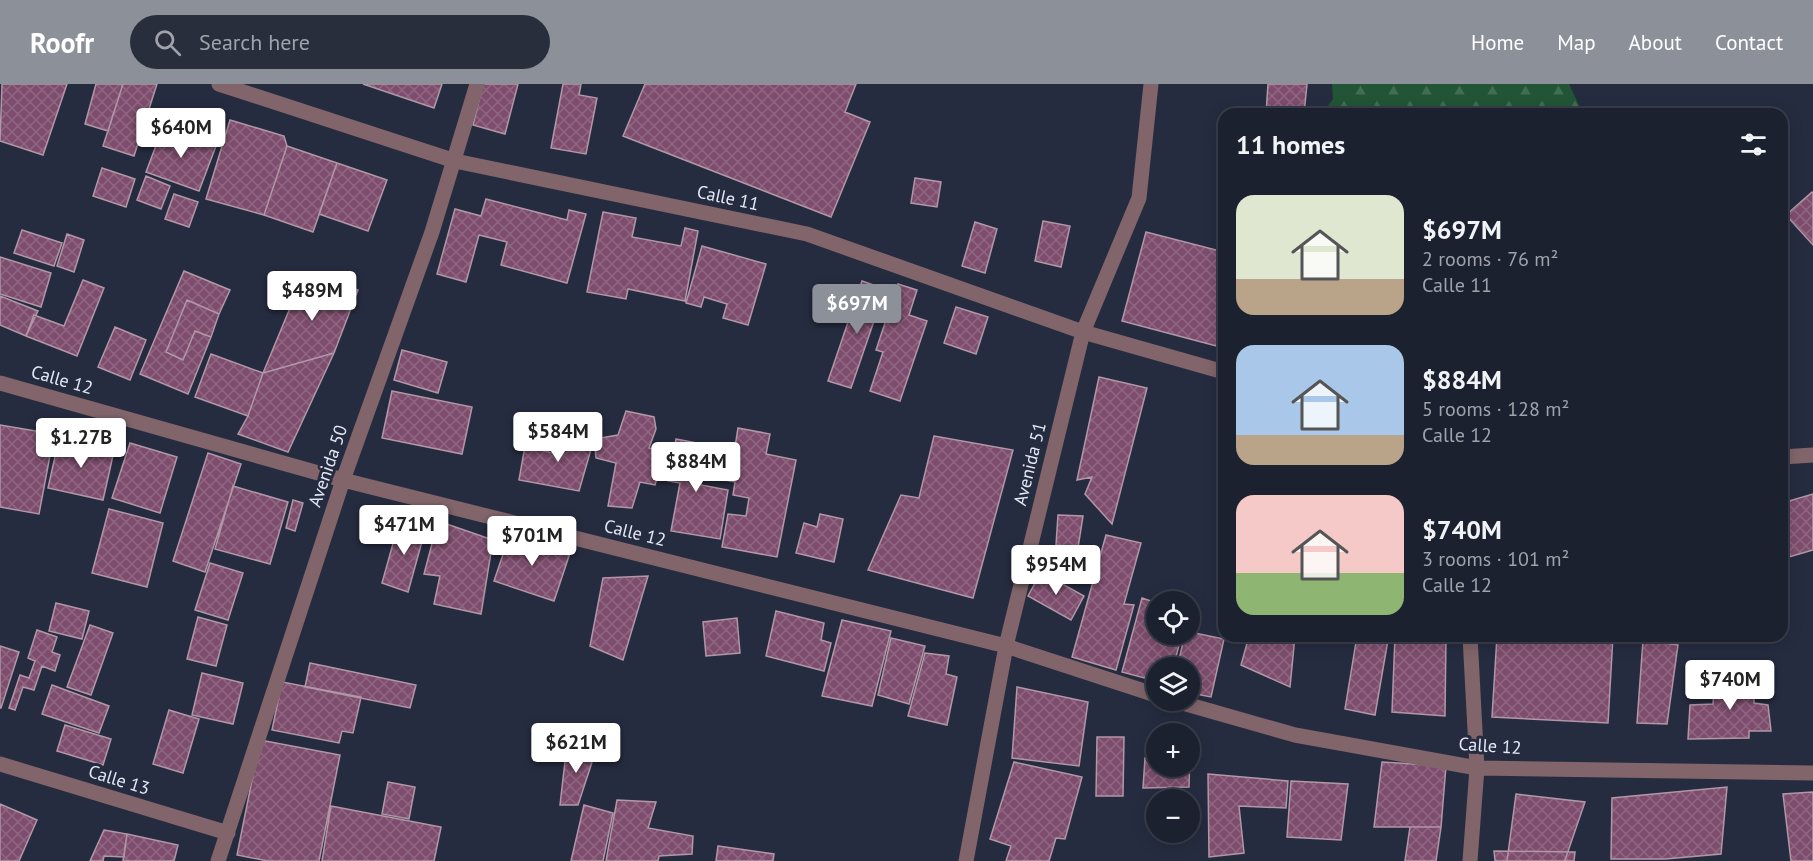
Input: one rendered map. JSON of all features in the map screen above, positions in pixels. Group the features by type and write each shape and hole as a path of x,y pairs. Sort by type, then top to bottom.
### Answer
{"street":[{"name":"Calle 11","path":"219,84 455,161 807,234 1083,332 1218,370"},
{"name":"Avenida 50","path":"218,861 342,480 455,161 477,84"},
{"name":"Avenida 51","path":"966,861 1006,646 1083,332 1139,198 1151,84"},
{"name":"Calle 12","path":"0,383 342,480 1006,646 1146,692"},
{"path":"1788,457 1813,455"},
{"path":"1470,642 1477,768 1470,861"},
{"name":"Calle 12","path":"1200,708 1295,735 1477,768 1813,773"},
{"name":"Calle 13","path":"0,765 228,833"}],"green space":[{"path":"1332,84 1569,84 1580,108 1326,108 1333,99"}],"building":[{"path":"2,84 67,84 43,155 0,141"},
{"path":"96,84 123,84 108,131 85,124"},
{"path":"123,84 157,84 134,156 103,146"},
{"path":"363,84 442,84 434,108"},
{"path":"483,84 518,84 505,134 473,125"},
{"path":"563,84 581,84 579,95 597,98 586,154 551,148"},
{"path":"645,84 856,84 845,112 870,122 831,217 623,136"},
{"path":"1268,84 1307,84 1305,108 1266,108"},
{"path":"199,115 222,123 215,142 193,135"},
{"path":"230,120 284,136 287,146 264,215 206,199"},
{"path":"163,127 216,146 199,191 146,172"},
{"path":"287,146 337,163 313,232 264,215"},
{"path":"337,163 387,180 368,231 319,214"},
{"path":"102,168 135,179 126,207 93,196"},
{"path":"146,176 170,186 161,209 137,200"},
{"path":"915,178 941,182 937,207 911,203"},
{"path":"1813,193 1813,245 1788,217 1788,213"},
{"path":"174,194 198,202 189,227 165,219"},
{"path":"486,199 567,220 569,210 586,214 567,283 501,265 507,242 479,235 466,282 437,274 455,209 481,216"},
{"path":"603,212 636,218 632,237 681,246 685,228 698,231 685,301 628,289 626,299 587,292"},
{"path":"1043,221 1070,226 1061,267 1035,261"},
{"path":"975,222 997,229 985,273 962,266"},
{"path":"22,230 62,243 54,266 14,253"},
{"path":"1146,232 1218,250 1218,346 1122,321"},
{"path":"67,234 84,240 74,272 57,266"},
{"path":"702,246 766,264 748,325 723,318 727,304 704,297 701,307 686,303"},
{"path":"0,257 51,273 41,307 0,294"},
{"path":"184,271 230,290 219,314 187,300 166,352 183,360 195,331 211,337 188,394 140,374"},
{"path":"305,272 358,290 334,353 263,373"},
{"path":"83,280 104,288 77,356 26,336 34,315 64,326"},
{"path":"862,281 885,289 851,388 828,381"},
{"path":"898,284 917,290 909,315 927,321 900,401 870,391 883,352 876,350"},
{"path":"0,296 38,311 26,336 0,325"},
{"path":"187,300 219,314 211,337 195,331 183,360 166,352"},
{"path":"956,307 988,317 976,354 944,343"},
{"path":"115,327 146,340 130,380 98,367"},
{"path":"402,350 447,362 438,393 394,380"},
{"path":"334,353 288,452 238,434 248,416 263,373"},
{"path":"211,354 263,373 248,416 195,397"},
{"path":"1099,377 1147,388 1112,524 1085,494 1092,477 1077,480"},
{"path":"392,391 472,407 462,454 382,438"},
{"path":"626,411 654,417 656,429 649,448 665,452 655,485 640,482 632,508 608,506 616,463 596,458 594,439 618,435"},
{"path":"0,425 54,434 39,514 0,507"},
{"path":"738,428 770,434 766,454 796,460 777,557 722,547 728,514 746,516 749,498 733,495 735,482 714,478 721,444 735,447"},
{"path":"562,429 594,439 579,491 519,480 525,446 557,454"},
{"path":"934,436 1013,450 973,598 868,570 901,495 919,498"},
{"path":"59,439 114,451 103,500 48,488"},
{"path":"676,439 708,445 701,485 728,490 720,539 671,531 680,483 668,481"},
{"path":"130,443 177,457 160,513 112,498"},
{"path":"208,453 241,464 205,572 173,561"},
{"path":"233,486 288,502 270,564 215,549"},
{"path":"1813,494 1813,550 1788,557 1788,501"},
{"path":"293,500 303,503 295,531 286,528"},
{"path":"109,509 163,523 147,587 92,573"},
{"path":"820,514 843,519 834,562 796,553 804,523 817,527"},
{"path":"1058,515 1083,516 1078,548 1056,545"},
{"path":"438,521 493,540 481,614 434,604 440,576 424,574"},
{"path":"399,522 426,527 408,592 382,583"},
{"path":"510,534 570,553 554,601 494,581"},
{"path":"1106,535 1141,543 1124,604 1134,605 1116,670 1072,657"},
{"path":"210,563 243,573 228,620 195,610"},
{"path":"1041,572 1084,596 1071,620 1028,596"},
{"path":"648,576 623,660 590,646 603,578"},
{"path":"1142,598 1146,599 1146,645 1179,645 1176,657 1146,657 1146,678 1122,672"},
{"path":"56,603 89,611 82,639 49,631"},
{"path":"776,611 824,623 821,640 831,643 824,671 766,656"},
{"path":"198,617 227,625 216,666 187,659"},
{"path":"737,618 740,653 706,656 703,622"},
{"path":"842,620 891,631 872,706 822,696"},
{"path":"90,625 113,633 91,695 67,687"},
{"path":"37,630 57,637 52,652 60,655 55,671 42,666 34,690 23,687 15,710 9,708 20,675 29,678 35,661 28,658"},
{"path":"1200,634 1218,638 1218,642 1223,642 1211,697 1200,695 1200,657 1180,657 1182,645 1200,645"},
{"path":"891,638 925,646 909,704 878,695"},
{"path":"1247,642 1294,642 1290,687 1241,665"},
{"path":"1356,642 1388,642 1375,715 1345,709"},
{"path":"1395,642 1446,642 1445,716 1392,712"},
{"path":"1497,642 1613,642 1608,723 1492,717"},
{"path":"1643,642 1678,645 1667,724 1637,723"},
{"path":"0,646 19,652 1,708 0,708"},
{"path":"925,653 949,656 946,674 957,677 947,725 908,716"},
{"path":"310,663 416,685 410,708 305,687"},
{"path":"202,673 243,683 233,724 192,715"},
{"path":"1715,674 1754,674 1754,703 1768,705 1771,731 1749,731 1749,738 1688,739 1690,705 1713,704"},
{"path":"282,682 361,697 353,733 342,731 339,743 272,730"},
{"path":"52,685 109,706 99,733 42,714"},
{"path":"1017,687 1088,702 1079,766 1012,758"},
{"path":"169,710 199,719 183,773 153,764"},
{"path":"65,725 111,739 103,765 57,751"},
{"path":"1097,737 1124,737 1123,796 1096,796"},
{"path":"260,740 340,755 319,861 268,861 237,855"},
{"path":"567,744 596,750 578,805 560,805"},
{"path":"1145,758 1146,777 1189,777 1189,787 1143,788"},
{"path":"1014,762 1082,777 1065,839 1056,838 1049,861 1006,861 1011,846 990,839"},
{"path":"1382,762 1446,766 1441,827 1374,827"},
{"path":"1208,774 1288,781 1286,808 1239,806 1244,853 1209,857"},
{"path":"1291,781 1348,784 1341,840 1287,837"},
{"path":"388,782 415,787 409,819 382,814"},
{"path":"1727,787 1721,854 1665,859 1611,859 1612,798"},
{"path":"1813,792 1813,861 1791,861 1783,794"},
{"path":"1516,794 1585,802 1565,860 1567,861 1507,861"},
{"path":"617,800 656,802 648,828 693,836 692,854 659,856 658,861 606,861"},
{"path":"0,804 37,820 19,861 0,861"},
{"path":"584,805 613,813 603,861 571,861"},
{"path":"331,806 441,827 434,861 322,861"},
{"path":"1410,827 1441,827 1436,861 1405,861"},
{"path":"104,830 127,834 124,857 104,856 103,861 90,861"},
{"path":"127,834 178,845 174,861 123,861"},
{"path":"718,846 774,854 773,861 716,861"},
{"path":"1494,851 1575,852 1574,861 1495,861"}]}
